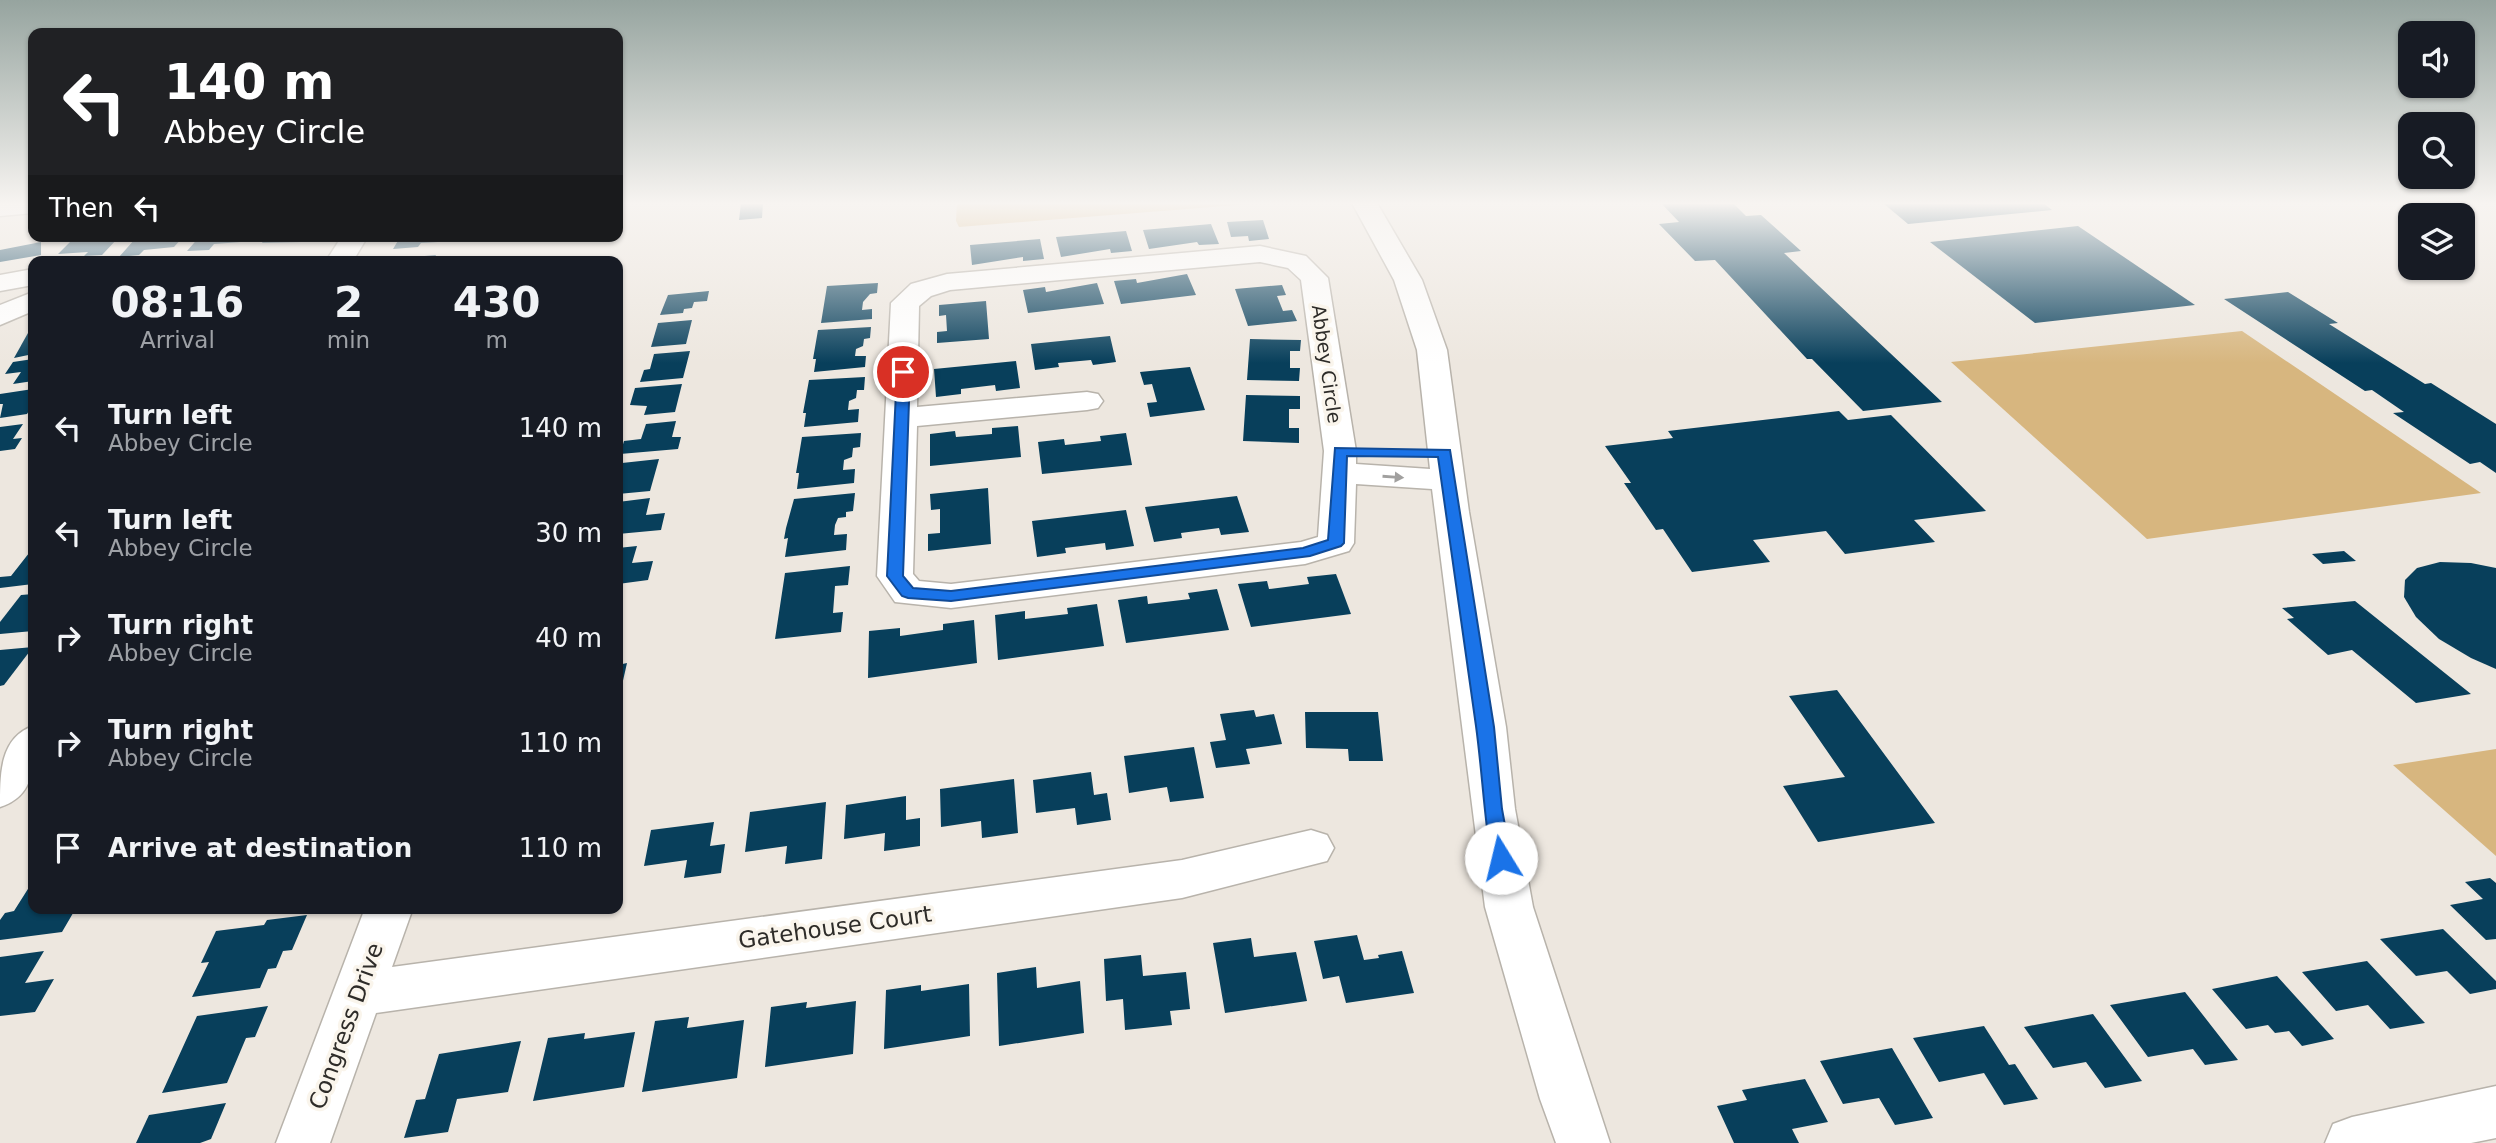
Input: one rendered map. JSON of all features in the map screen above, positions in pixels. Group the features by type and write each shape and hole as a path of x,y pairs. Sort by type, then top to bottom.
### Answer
{"street":[{"name":"Abbey Circle","path":"1234,256 947,282 921,290 905,303 895,576 908,593 951,596 1305,553 1336,543 1339,462 1314,278 1297,262 1271,256"},
{"path":"1394,256 1408,280 1432,350 1446,467 1485,727 1493,809 1509,907 1563,1087 1583,1143"},
{"path":"0,284 28,278"},
{"path":"0,316 28,302"},
{"path":"902,418 1087,401"},
{"path":"1339,462 1446,467"},
{"path":"0,790 28,748"},
{"name":"Gatehouse Court","path":"357,994 1182,879 1311,848"},
{"name":"Congress Drive","path":"303,1143 387,914"},
{"path":"2352,1143 2496,1112"}],"shaded area":[{"path":"2242,331 2481,493 2147,539 1951,362"},
{"path":"2496,749 2496,856 2393,765"}],"building":[{"path":"0,256 28,256 28,257 0,262"},
{"path":"971,256 1043,256 1044,259 1023,261 1023,257 972,265"},
{"path":"1690,256 1788,256 1942,402 1863,411 1812,359 1807,359 1715,260 1695,261"},
{"path":"1949,256 2123,256 2195,305 2035,323"},
{"path":"1187,274 1196,295 1121,304 1114,281 1136,279 1137,283"},
{"path":"878,283 877,293 870,294 863,302 862,310 872,309 872,319 821,323 827,286"},
{"path":"1097,283 1104,304 1028,313 1023,290 1045,287 1046,292"},
{"path":"1282,285 1286,295 1277,296 1283,311 1292,310 1297,321 1248,326 1235,289"},
{"path":"709,291 707,301 694,302 692,308 684,309 683,313 660,315 668,295"},
{"path":"2288,292 2338,323 2329,324 2425,384 2431,383 2496,424 2496,473 2480,462 2470,464 2393,413 2404,412 2372,390 2365,391 2224,299"},
{"path":"986,301 989,339 937,343 937,332 947,331 946,315 939,316 939,305"},
{"path":"692,320 686,344 651,347 658,323"},
{"path":"871,327 870,338 864,339 863,346 856,349 855,356 866,356 865,367 814,372 816,359 813,359 818,330"},
{"path":"28,333 28,355 14,358"},
{"path":"1110,336 1116,362 1093,365 1091,360 1058,363 1059,367 1035,370 1031,344"},
{"path":"1250,339 1301,340 1300,351 1290,351 1290,368 1300,368 1299,381 1247,380"},
{"path":"690,351 683,378 640,382 644,370 650,369 654,354"},
{"path":"28,360 28,382 13,384 21,372 5,374 13,362"},
{"path":"1016,361 1020,388 996,391 995,385 961,389 961,394 936,397 934,369"},
{"path":"1190,367 1205,410 1150,417 1147,403 1157,402 1152,384 1144,385 1140,372"},
{"path":"865,377 864,390 857,390 856,398 849,401 848,410 859,409 858,422 804,427 806,413 803,413 809,380"},
{"path":"682,384 675,412 644,415 647,406 630,405 635,388"},
{"path":"28,390 27,414 0,418 3,404 0,404 0,394"},
{"path":"1246,395 1300,396 1300,409 1289,409 1289,428 1299,428 1299,443 1243,441"},
{"path":"1839,411 1848,420 1891,415 1986,511 1914,520 1935,542 1845,554 1826,531 1753,540 1770,562 1692,572 1663,529 1656,530 1624,483 1631,483 1605,446 1673,438 1668,431"},
{"path":"676,421 672,437 681,437 678,449 623,454 624,441 641,439 646,424"},
{"path":"23,424 13,439 22,438 15,449 0,451 0,427"},
{"path":"1018,426 1021,457 930,466 930,434 955,431 956,437 992,434 992,428"},
{"path":"861,433 860,447 853,448 852,457 844,460 843,470 855,469 854,483 797,489 799,473 796,473 802,437"},
{"path":"1126,433 1132,465 1042,474 1038,442 1064,439 1065,445 1101,441 1100,436"},
{"path":"659,459 650,491 623,494 623,463"},
{"path":"988,488 991,544 928,551 928,534 940,533 940,509 931,510 930,494"},
{"path":"855,493 853,511 846,512 846,517 838,518 835,525 834,535 847,534 846,550 785,557 788,538 784,539 794,499"},
{"path":"1237,496 1249,532 1221,535 1219,528 1181,533 1182,538 1154,542 1145,507"},
{"path":"650,498 646,515 665,513 661,530 623,534 623,501"},
{"path":"1126,510 1134,546 1106,550 1105,543 1065,548 1066,553 1037,557 1032,521"},
{"path":"637,546 632,563 653,561 648,580 623,583 623,547"},
{"path":"2344,551 2356,561 2323,564 2312,554"},
{"path":"28,554 28,585 0,588 0,577 11,576"},
{"path":"2440,562 2471,563 2496,568 2496,669 2439,639 2416,617 2404,597 2405,580 2417,568"},
{"path":"850,566 848,585 835,586 833,613 843,612 841,632 775,639 785,573"},
{"path":"1336,574 1351,614 1251,627 1238,584 1267,581 1269,589 1309,584 1307,577"},
{"path":"1217,589 1229,630 1126,643 1118,600 1147,596 1148,604 1190,599 1188,593"},
{"path":"28,594 28,631 0,634 0,622 21,595"},
{"path":"2355,601 2471,694 2416,703 2352,650 2328,655 2287,619 2294,618 2282,608"},
{"path":"1097,604 1104,646 998,660 995,615 1025,611 1025,619 1068,614 1067,608"},
{"path":"974,620 977,663 868,678 869,631 900,628 900,636 943,630 943,624"},
{"path":"28,647 28,654 4,685 0,686 0,650"},
{"path":"627,663 623,681 623,664"},
{"path":"1837,690 1935,823 1818,842 1783,786 1845,777 1789,696"},
{"path":"1254,710 1256,717 1274,714 1282,744 1246,749 1250,764 1216,768 1210,742 1226,740 1220,714"},
{"path":"1305,712 1378,712 1383,761 1349,761 1348,749 1306,748"},
{"path":"1194,747 1204,798 1170,802 1167,787 1129,793 1124,756"},
{"path":"1091,772 1094,795 1107,793 1111,820 1077,825 1075,808 1036,813 1033,780"},
{"path":"1014,779 1018,833 982,838 981,821 941,827 940,789"},
{"path":"906,796 906,820 920,818 920,846 884,851 885,833 844,839 846,805"},
{"path":"826,802 822,859 785,864 787,846 745,852 750,812"},
{"path":"714,822 710,846 725,844 721,873 684,878 687,860 644,866 651,830"},
{"path":"2490,878 2496,883 2496,939 2486,940 2450,905 2483,899 2465,882"},
{"path":"28,889 28,914 72,914 62,932 0,940 0,920 5,913 14,911"},
{"path":"307,915 292,950 283,951 276,968 268,969 260,988 192,997 209,962 201,963 216,931 264,925 267,920"},
{"path":"2443,929 2496,981 2496,989 2470,994 2447,971 2416,976 2380,939"},
{"path":"1357,935 1364,960 1402,951 1414,993 1346,1003 1339,976 1323,979 1314,941"},
{"path":"1251,938 1254,957 1296,952 1307,1001 1225,1013 1213,943"},
{"path":"44,951 25,983 54,979 35,1012 0,1016 0,957"},
{"path":"1141,955 1143,976 1186,972 1190,1009 1170,1011 1172,1025 1125,1030 1123,999 1106,1001 1104,959"},
{"path":"2367,961 2425,1023 2390,1029 2368,1005 2336,1011 2302,972"},
{"path":"1036,967 1037,988 1080,981 1084,1033 999,1046 997,973"},
{"path":"2277,976 2334,1039 2302,1046 2289,1031 2275,1033 2268,1025 2246,1029 2212,989"},
{"path":"969,984 970,1036 884,1049 886,990 921,985 921,991"},
{"path":"2185,992 2238,1060 2205,1065 2193,1049 2148,1057 2110,1005"},
{"path":"856,1001 853,1054 765,1067 771,1007 807,1002 806,1008"},
{"path":"268,1006 255,1037 246,1038 227,1083 162,1093 197,1016"},
{"path":"2093,1014 2142,1081 2105,1088 2086,1062 2053,1068 2024,1027"},
{"path":"689,1017 687,1028 744,1020 737,1078 642,1092 655,1021"},
{"path":"1984,1026 2009,1065 2015,1064 2038,1099 2004,1105 1984,1073 1939,1082 1913,1038"},
{"path":"635,1032 624,1087 533,1101 548,1038 585,1033 584,1039"},
{"path":"521,1041 508,1092 457,1099 448,1132 404,1138 416,1100 425,1099 439,1054"},
{"path":"1892,1048 1933,1118 1895,1125 1879,1098 1843,1104 1820,1061"},
{"path":"1805,1079 1828,1122 1792,1129 1799,1143 1734,1143 1717,1106 1747,1100 1742,1090"},
{"path":"226,1103 211,1139 200,1143 136,1143 149,1115"}],"route":[{"path":"903,372 895,576 908,593 951,596 1305,553 1336,543 1340,451 1445,453 1501,858"}]}
